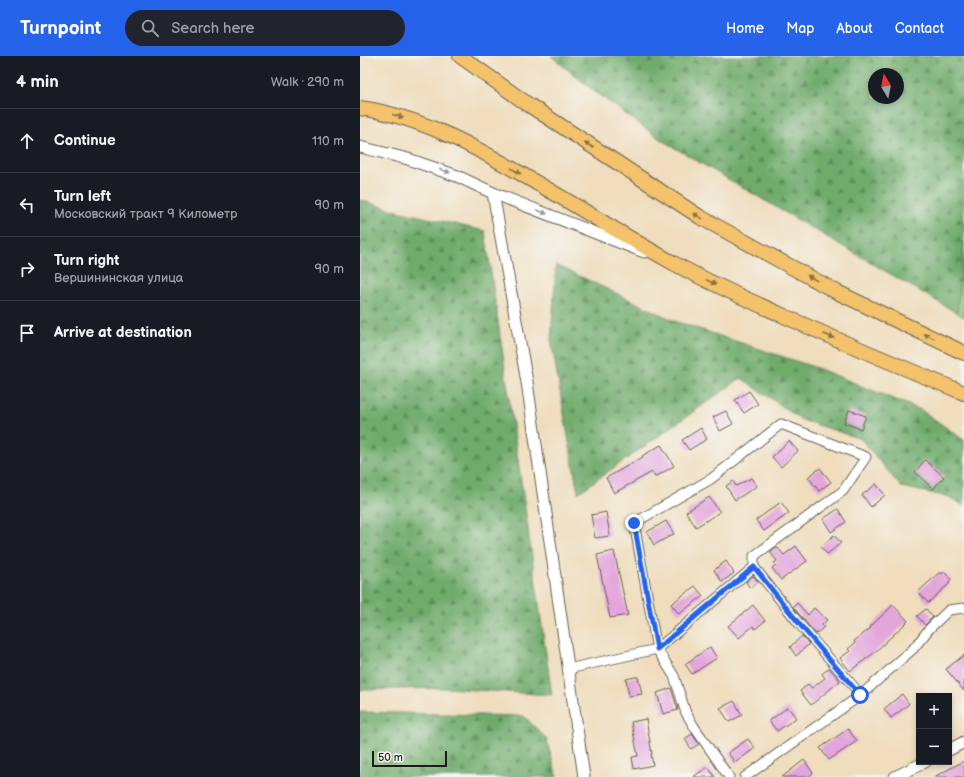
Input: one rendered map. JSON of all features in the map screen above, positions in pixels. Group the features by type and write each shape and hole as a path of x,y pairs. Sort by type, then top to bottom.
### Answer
{"main road":[{"path":"463,58 526,103 700,217 837,292 964,353"},
{"path":"360,108 407,118 483,152 676,264 749,301 964,393"}],"street":[{"path":"360,147 422,163 457,176 493,193 676,264"},
{"path":"493,193 527,382 584,777"},
{"path":"729,777 686,714 674,676 657,649 634,523 711,478 781,424 866,457 843,491 754,556 754,567 801,626 860,695"},
{"path":"568,670 657,649 754,567"},
{"path":"745,777 860,695 913,649 930,628 949,610 964,608"},
{"path":"952,748 964,742"},
{"path":"895,777 919,765"}],"green space":[{"path":"551,56 964,56 964,243 957,313 663,141 590,88"},
{"path":"360,200 397,211 485,231 552,695 445,688 360,690"},
{"path":"964,243 964,317 957,313"},
{"path":"556,265 675,321 820,369 921,410 964,440 964,506 949,497 901,487 861,439 802,420 741,378 578,493 551,340"},
{"path":"360,712 524,716 546,738 557,777 360,777"}],"building":[{"path":"749,391 758,404 744,413 735,400"},
{"path":"849,410 866,416 861,429 844,423"},
{"path":"726,411 733,424 720,431 713,417"},
{"path":"701,428 707,439 689,450 682,440"},
{"path":"789,441 798,451 781,467 772,457"},
{"path":"661,445 674,466 655,477 652,472 614,493 606,478"},
{"path":"925,460 944,477 933,489 915,472"},
{"path":"820,468 831,482 819,491 808,477"},
{"path":"751,478 757,486 735,500 726,486 733,481 736,486"},
{"path":"876,484 885,495 871,507 862,495"},
{"path":"709,497 720,512 696,527 686,512"},
{"path":"781,502 789,513 764,531 756,520"},
{"path":"838,509 846,522 831,532 823,519"},
{"path":"606,512 610,536 595,538 591,515"},
{"path":"666,521 674,534 654,545 647,532"},
{"path":"834,535 841,543 827,554 821,547"},
{"path":"796,546 807,561 781,580 772,568 776,565 774,563 777,561 770,552 777,547 784,555"},
{"path":"614,551 628,615 610,618 597,555"},
{"path":"726,561 734,573 722,582 714,570"},
{"path":"940,572 942,574 944,572 951,579 949,582 950,583 928,603 918,592"},
{"path":"753,576 758,582 750,588 746,582"},
{"path":"695,586 703,596 679,614 671,604"},
{"path":"797,603 808,615 814,608 827,620 822,625 824,627 816,634 793,607"},
{"path":"753,605 765,621 755,629 753,626 739,638 728,626"},
{"path":"893,605 908,621 874,653 850,671 840,658 850,651 848,649 855,643 854,641 871,628 870,627"},
{"path":"926,609 933,617 925,625 917,616"},
{"path":"802,636 809,644 796,656 790,647"},
{"path":"710,647 717,658 692,674 685,664"},
{"path":"964,655 964,691 946,669"},
{"path":"829,668 840,681 811,705 800,691 808,684 812,688 825,678 822,674"},
{"path":"638,677 642,694 629,696 626,679"},
{"path":"671,688 678,710 663,714 657,693"},
{"path":"902,694 909,704 891,718 884,709"},
{"path":"734,701 742,715 729,722 720,708"},
{"path":"788,707 796,718 777,731 769,721"},
{"path":"646,719 653,765 634,769 632,757 638,756 631,722"},
{"path":"848,729 857,741 829,760 820,748"},
{"path":"692,734 699,744 691,749 685,739"},
{"path":"748,739 755,748 735,763 728,753"},
{"path":"804,760 813,773 808,777 782,777"},
{"path":"964,761 964,777 934,777"},
{"path":"708,767 715,777 693,777"}],"route":[{"path":"634,523 657,649 754,567 801,626 860,695"}]}
